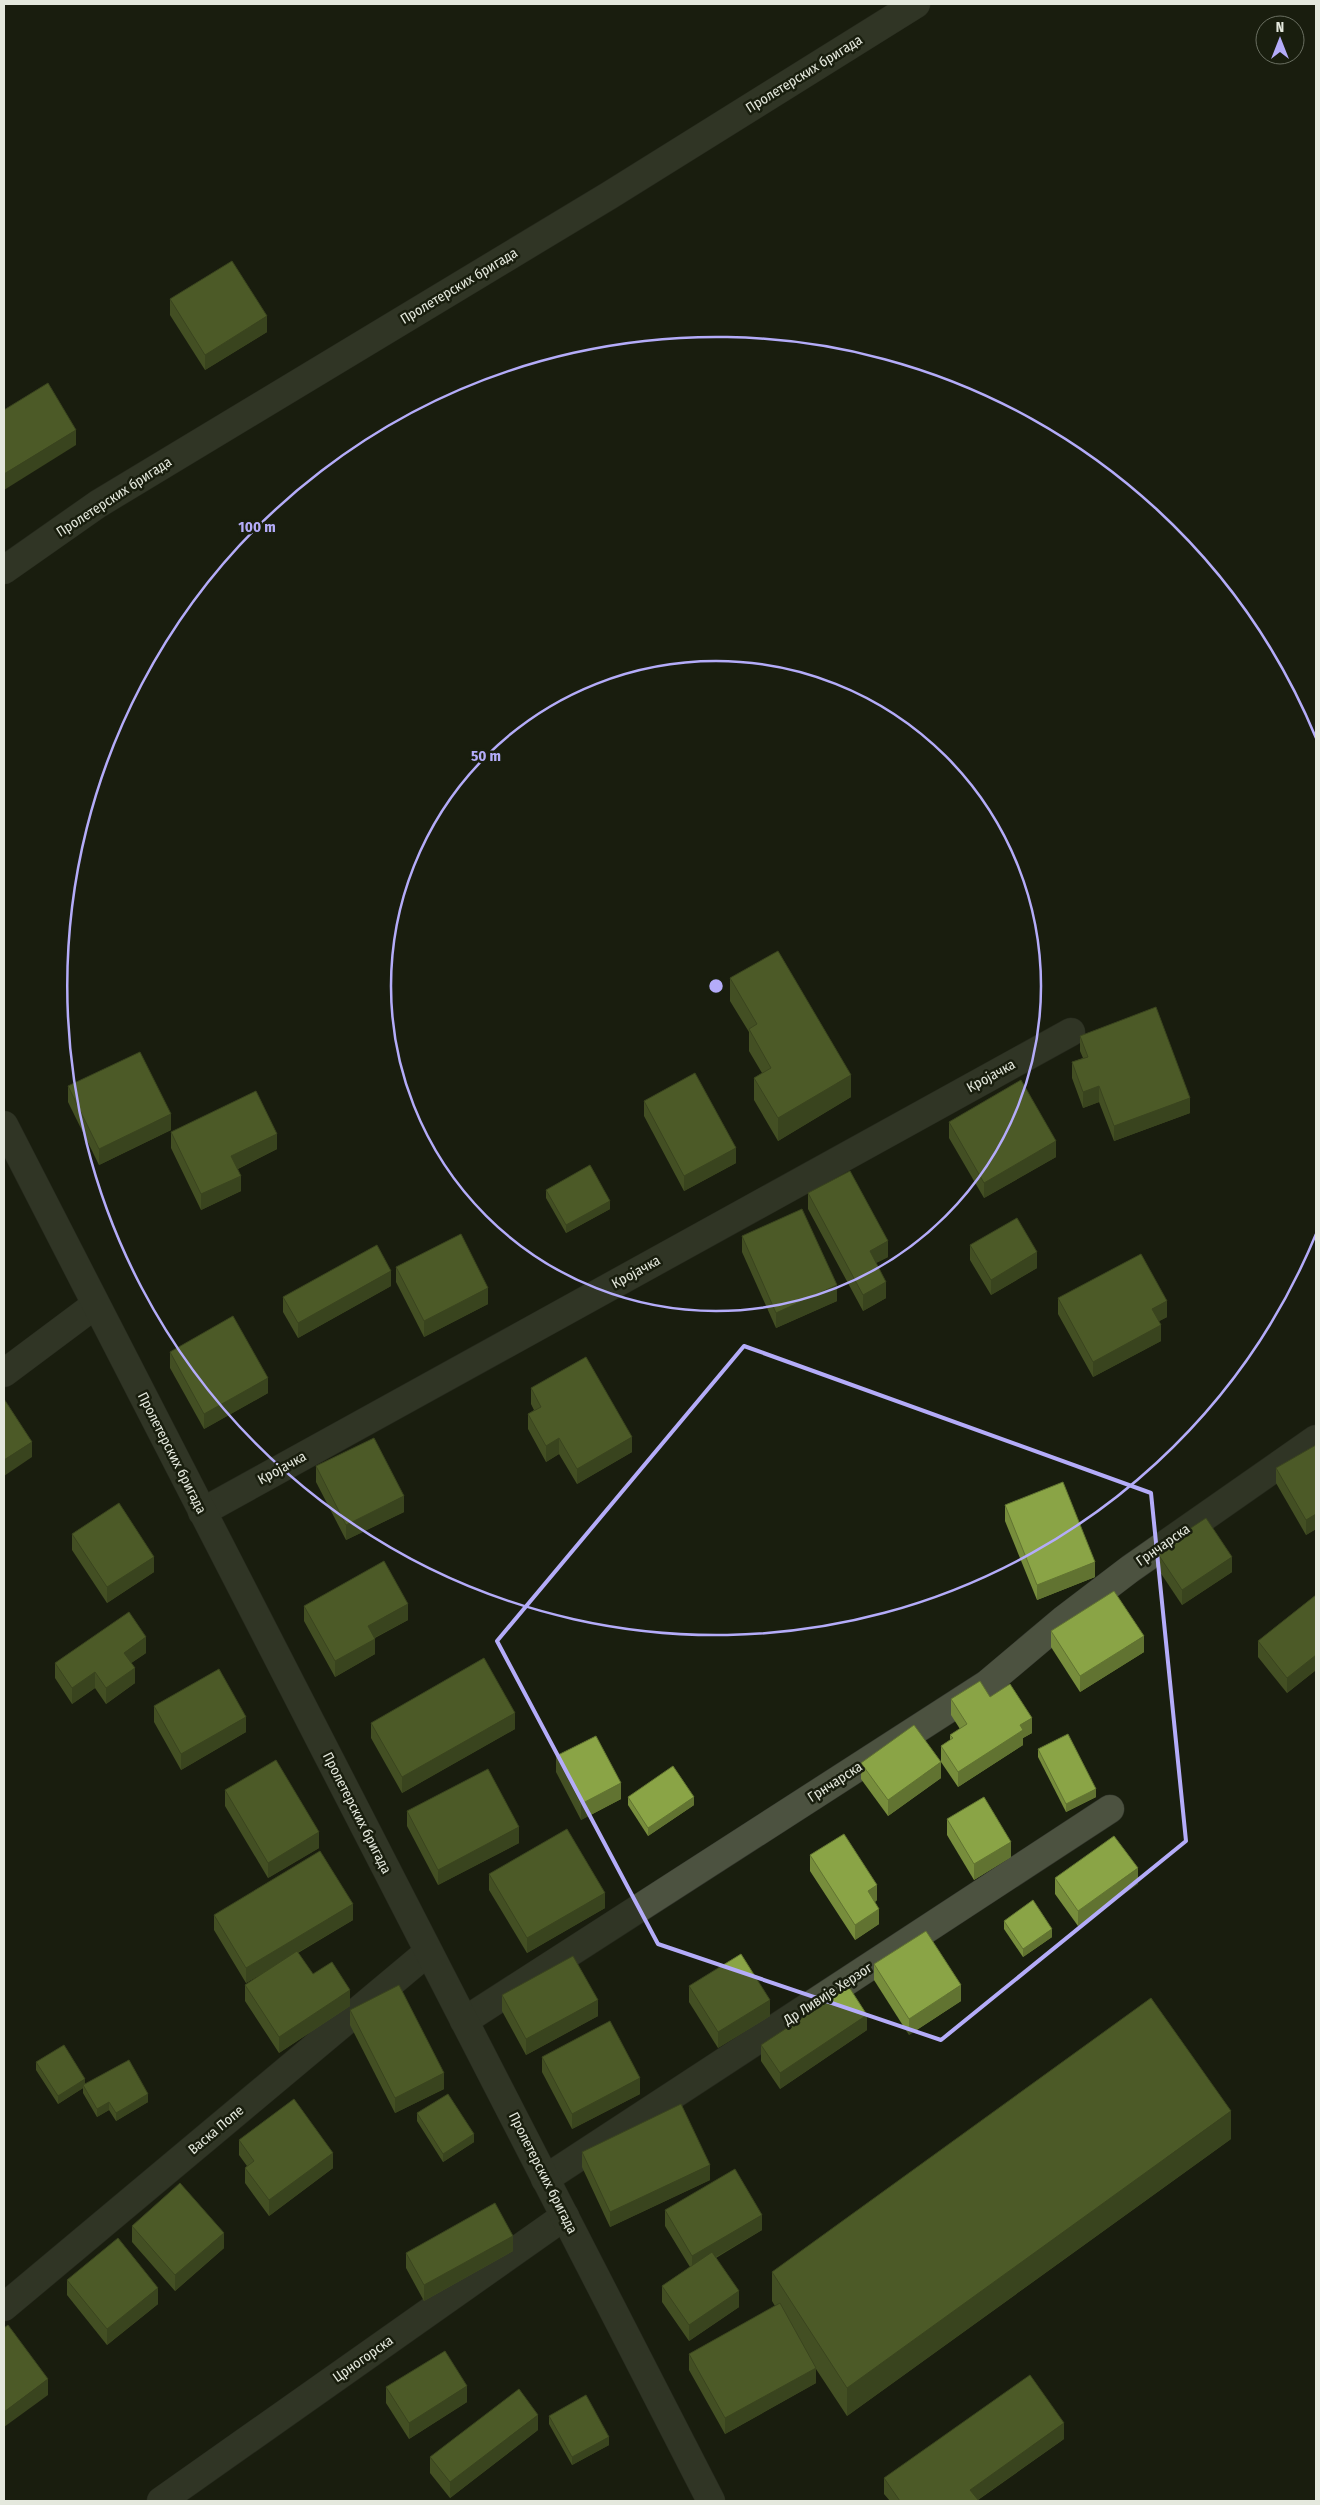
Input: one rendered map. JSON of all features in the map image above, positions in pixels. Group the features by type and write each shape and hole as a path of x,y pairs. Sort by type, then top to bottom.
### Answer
{"street":[{"name":"Пролетерских бригада","path":"4,570 98,504 601,200 916,4"},
{"name":"Кројачка","path":"202,1512 1071,1032"},
{"name":"Пролетерских бригада","path":"4,1125 711,2501"},
{"path":"4,1373 95,1304"},
{"name":"Грнчарска","path":"464,2021 987,1684 1063,1620 1130,1569 1316,1439"},
{"name":"Др Ливије Херзог","path":"546,2179 1110,1809"},
{"name":"Васка Попе","path":"4,2307 428,1952"},
{"name":"Црногорска","path":"161,2501 564,2216"}],"highlighted area":[{"path":"744,1346 1151,1493 1186,1841 941,2040 658,1944 497,1641"}],"building":[{"path":"232,261 267,316 205,355 170,299"},
{"path":"48,383 76,430 4,474 4,410"},
{"path":"778,951 851,1075 778,1118 754,1078 771,1068 749,1029 757,1024 730,978"},
{"path":"1156,1007 1190,1098 1114,1126 1099,1086 1083,1092 1072,1062 1088,1057 1080,1036"},
{"path":"140,1052 171,1114 99,1149 68,1086"},
{"path":"695,1073 736,1148 684,1176 644,1101"},
{"path":"1021,1080 1056,1141 984,1183 949,1122"},
{"path":"256,1091 277,1134 231,1156 241,1176 201,1194 171,1132"},
{"path":"590,1165 610,1201 566,1225 546,1190"},
{"path":"850,1171 888,1241 870,1251 886,1282 863,1295 808,1193"},
{"path":"802,1209 837,1285 776,1313 742,1236"},
{"path":"1017,1218 1037,1252 991,1280 970,1245"},
{"path":"461,1234 488,1288 424,1321 396,1267"},
{"path":"377,1245 391,1271 298,1323 283,1297"},
{"path":"1141,1254 1167,1301 1152,1309 1161,1325 1093,1362 1058,1298"},
{"path":"233,1316 268,1378 204,1414 170,1352"},
{"path":"586,1357 632,1437 577,1469 559,1438 546,1446 528,1414 541,1407 531,1388"},
{"path":"4,1399 32,1442 4,1460"},
{"path":"374,1438 404,1496 346,1525 316,1466"},
{"path":"1316,1445 1316,1514 1306,1520 1276,1468"},
{"path":"1063,1482 1095,1562 1037,1585 1005,1505"},
{"path":"119,1503 154,1557 107,1587 72,1534"},
{"path":"1206,1518 1232,1557 1182,1590 1156,1551"},
{"path":"384,1561 408,1604 368,1626 375,1639 335,1661 304,1606"},
{"path":"1114,1591 1144,1636 1080,1676 1051,1631"},
{"path":"1316,1595 1316,1655 1287,1678 1258,1641"},
{"path":"129,1612 146,1637 124,1653 135,1668 106,1688 95,1672 72,1688 55,1663"},
{"path":"484,1658 515,1713 402,1777 371,1723"},
{"path":"219,1669 246,1717 181,1754 154,1706"},
{"path":"980,1681 990,1697 1010,1684 1032,1718 1020,1725 1023,1730 958,1772 941,1746 953,1738 950,1735 967,1724 951,1699"},
{"path":"914,1725 941,1762 888,1800 861,1763"},
{"path":"1068,1734 1096,1789 1066,1804 1038,1749"},
{"path":"596,1736 621,1783 581,1804 556,1756"},
{"path":"276,1760 319,1832 268,1863 225,1790"},
{"path":"673,1766 694,1797 648,1828 628,1797"},
{"path":"488,1769 519,1827 438,1870 407,1811"},
{"path":"984,1797 1011,1842 974,1864 947,1819"},
{"path":"567,1829 605,1893 527,1938 489,1874"},
{"path":"844,1834 877,1885 868,1891 879,1909 855,1925 810,1855"},
{"path":"1114,1836 1138,1868 1078,1911 1055,1878"},
{"path":"320,1851 353,1904 246,1968 214,1915"},
{"path":"1033,1900 1052,1929 1023,1949 1004,1921"},
{"path":"926,1931 961,1985 909,2019 874,1964"},
{"path":"297,1951 313,1974 332,1962 350,1990 279,2037 245,1985"},
{"path":"741,1954 770,2000 718,2032 689,1986"},
{"path":"573,1956 598,2000 526,2039 502,1995"},
{"path":"399,1985 444,2073 395,2098 350,2010"},
{"path":"849,1987 867,2015 780,2073 761,2045"},
{"path":"1151,1998 1231,2111 847,2388 772,2272"},
{"path":"610,2021 640,2078 572,2114 542,2057"},
{"path":"64,2045 85,2079 58,2096 36,2062"},
{"path":"129,2060 148,2094 116,2113 109,2102 97,2109 83,2085"},
{"path":"448,2094 474,2134 443,2154 417,2113"},
{"path":"294,2099 333,2153 269,2200 245,2168 254,2161 239,2140"},
{"path":"681,2104 710,2165 610,2212 582,2152"},
{"path":"735,2169 762,2215 692,2256 665,2210"},
{"path":"180,2183 224,2233 175,2275 132,2226"},
{"path":"495,2203 513,2236 424,2285 406,2253"},
{"path":"118,2238 158,2288 107,2329 67,2280"},
{"path":"712,2252 739,2291 689,2325 662,2286"},
{"path":"780,2303 816,2368 725,2418 689,2354"},
{"path":"8,2325 48,2379 4,2412 4,2328"},
{"path":"445,2351 467,2386 409,2423 386,2387"},
{"path":"1030,2375 1064,2423 970,2490 979,2501 900,2501 884,2478"},
{"path":"519,2389 538,2415 450,2482 430,2457"},
{"path":"586,2395 609,2437 572,2457 549,2416"}]}
